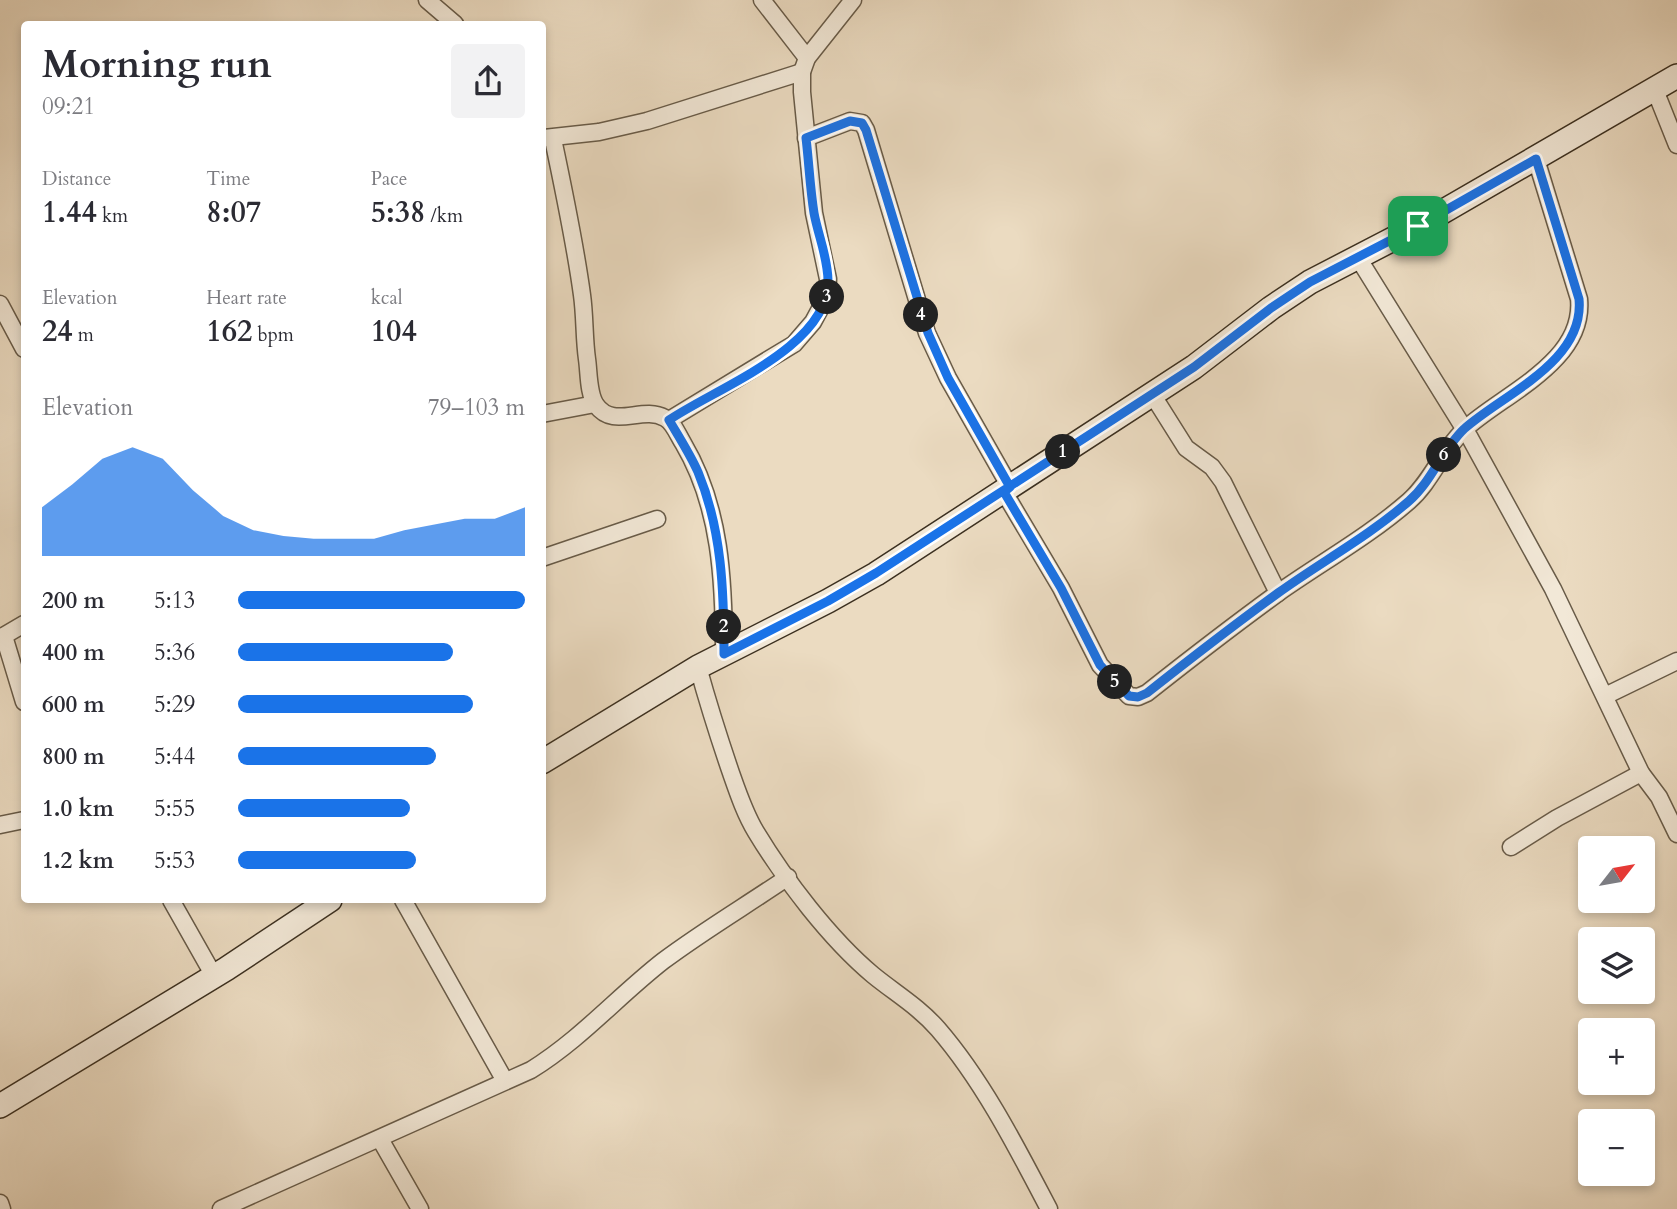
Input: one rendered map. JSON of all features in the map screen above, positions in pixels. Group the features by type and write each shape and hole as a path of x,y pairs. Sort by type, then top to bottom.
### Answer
{"main road":[{"path":"546,760 698,667 828,601 876,573 1194,367 1310,282 1418,226 1677,76"},
{"path":"0,1105 214,976 325,903"}],"street":[{"path":"427,0 452,21"},
{"path":"669,420 794,344 813,322 827,296 828,279 814,213 806,138 805,65 762,0"},
{"path":"724,654 724,591 720,551 698,472 669,420 655,413 619,419 606,415 595,404 586,351 583,297 548,138 599,132 647,121 805,65 853,0"},
{"path":"1655,90 1677,145"},
{"path":"806,138 850,121 862,123 928,333 948,378 1100,665 1129,696 1138,697 1147,693 1278,593 1413,498 1464,429 1554,361 1572,334 1580,313 1579,299 1536,159"},
{"path":"1357,256 1464,429 1553,589 1641,773 1659,797 1677,834"},
{"path":"0,303 18,321"},
{"path":"1152,394 1186,448 1212,467 1223,482 1278,593"},
{"path":"546,413 595,404"},
{"path":"546,557 657,519"},
{"path":"21,626 2,637 21,693"},
{"path":"1605,696 1677,661"},
{"path":"698,667 741,801 755,831 835,938 873,975 915,1006 939,1030 1009,1133 1049,1209"},
{"path":"1510,847 1557,818 1641,773"},
{"path":"0,825 21,821"},
{"path":"221,1209 531,1070 565,1047 665,960 788,877"},
{"path":"173,903 214,976"},
{"path":"405,903 505,1081"},
{"path":"380,1139 420,1209"},
{"path":"0,1203 2,1209"}],"route":[{"path":"1418,226 1310,282 1194,367 1004,492 876,573 828,601 724,654 724,591 720,551 698,472 669,420 794,344 813,322 827,296 825,256 814,213 806,138 850,121 862,123 917,302 948,378 1010,487 1004,492 1075,612 1100,665 1129,696 1138,697 1147,693 1278,593 1413,498 1464,429 1554,361 1568,342 1577,326 1579,299 1536,159 1418,226"}]}
